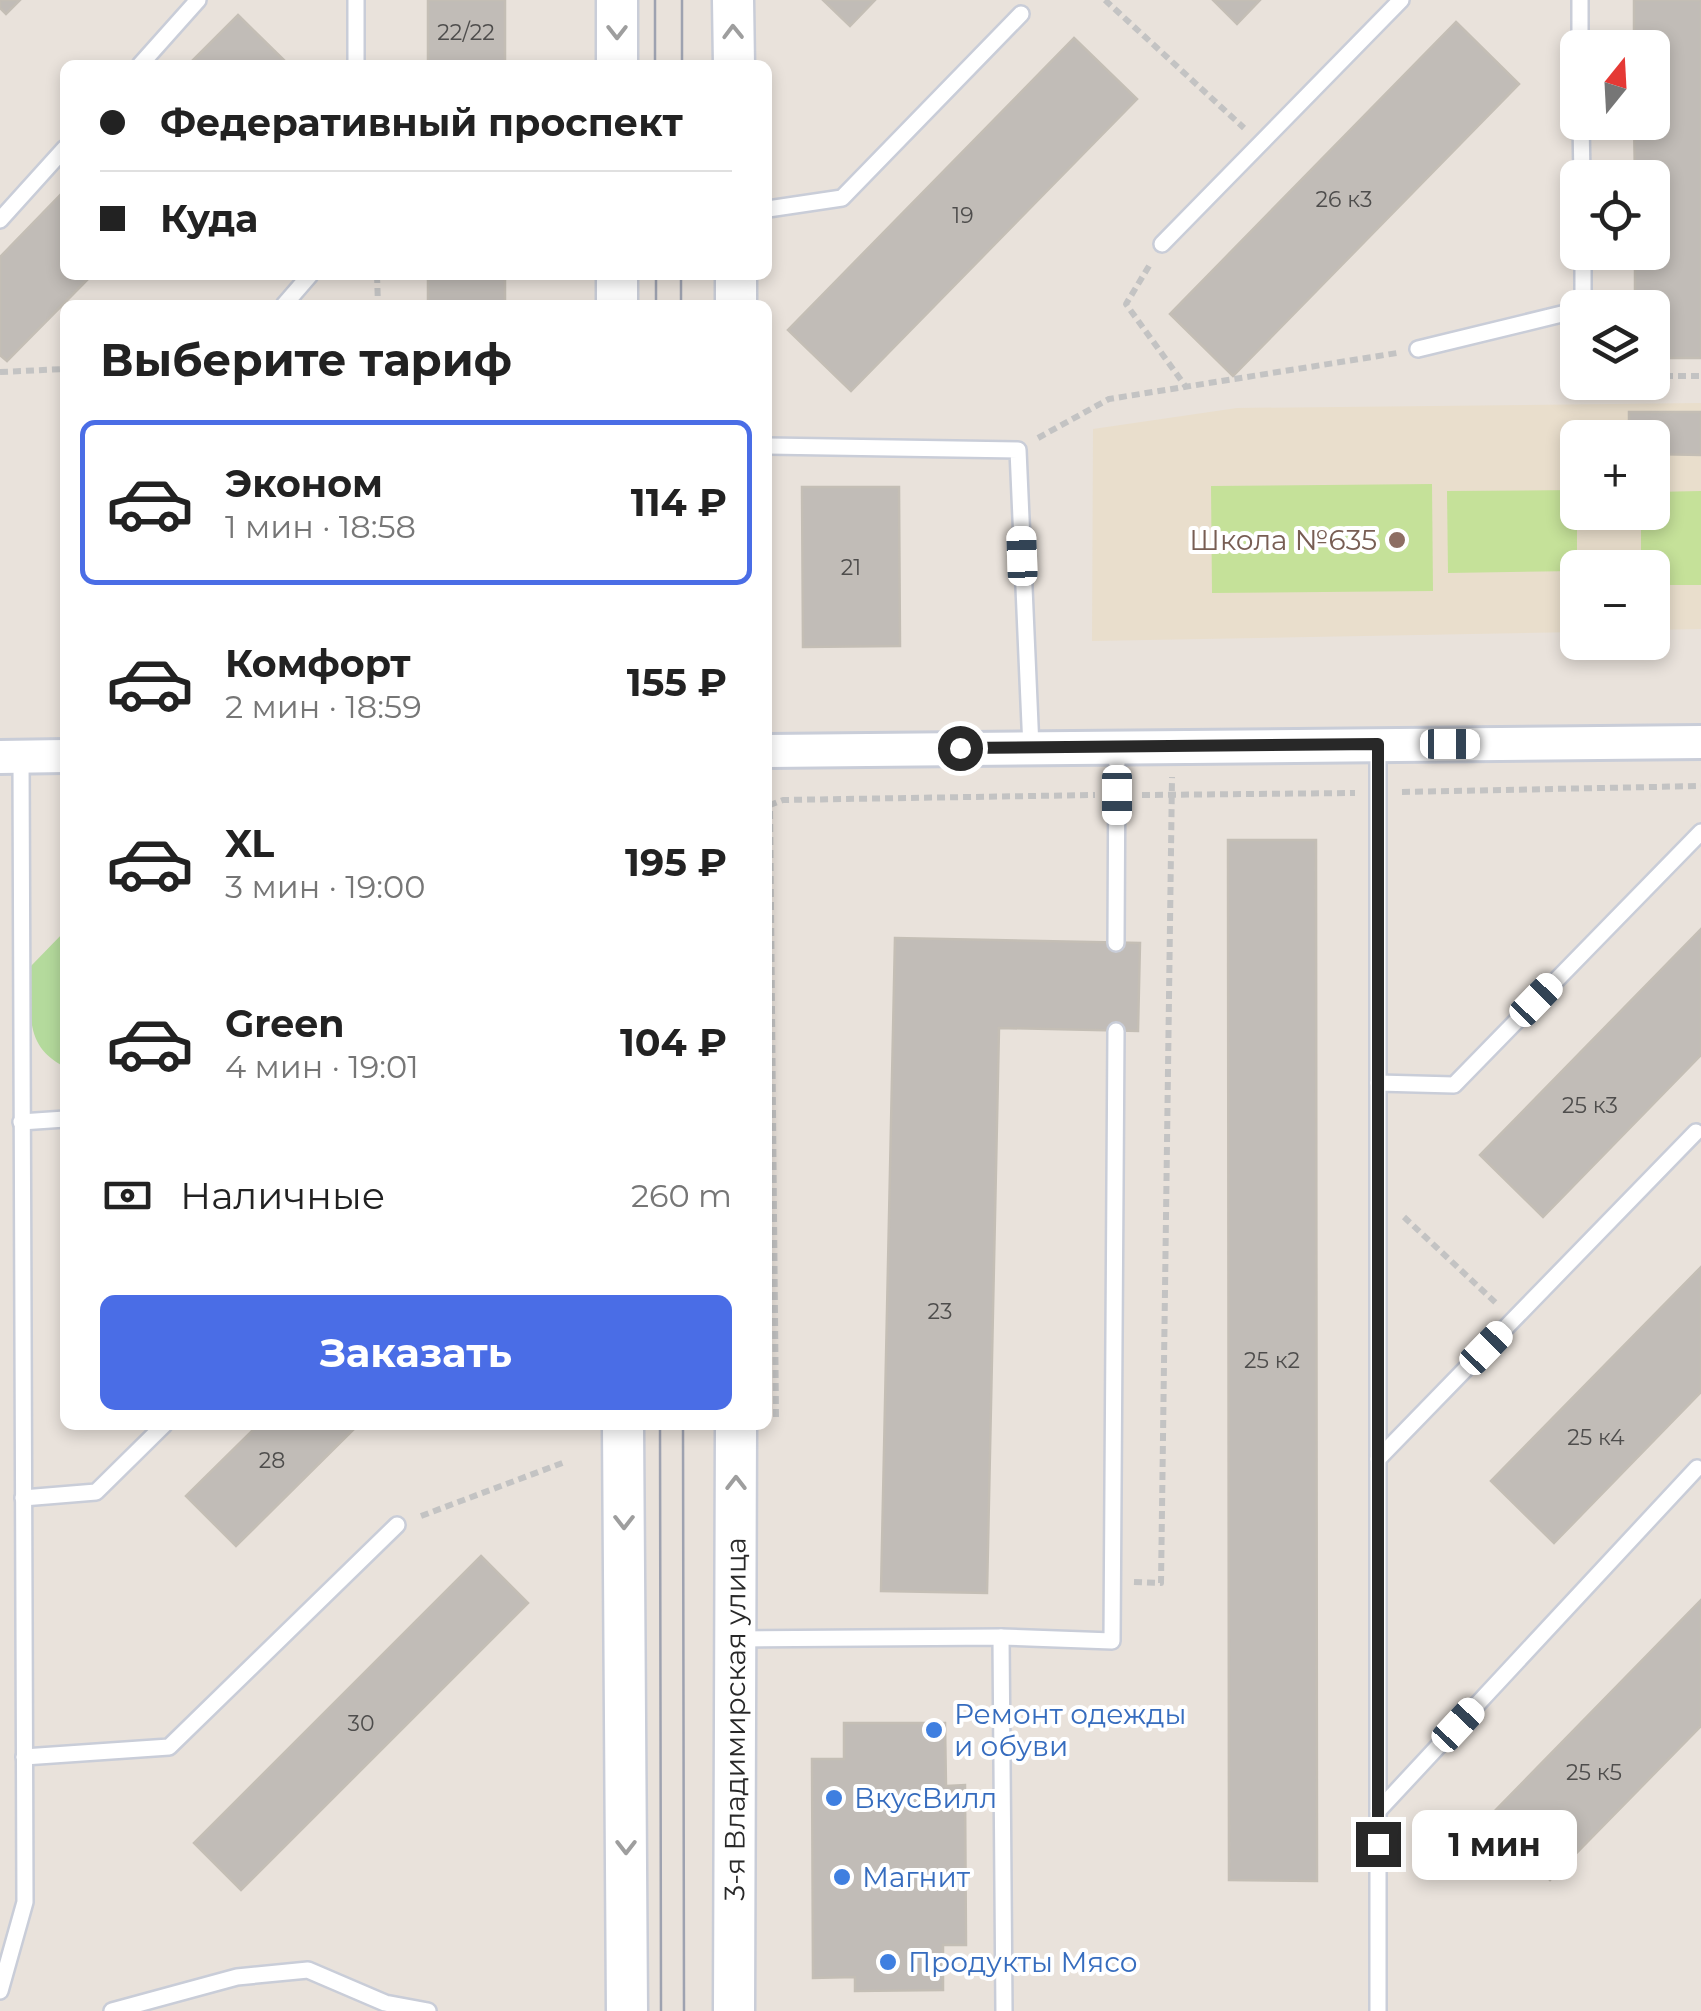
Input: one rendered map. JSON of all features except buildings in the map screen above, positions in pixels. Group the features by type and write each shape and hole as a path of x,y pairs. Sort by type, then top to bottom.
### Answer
{"street":[{"path":"617,0 617,60"},
{"path":"733,0 734,60"},
{"path":"772,751 1701,742"},
{"path":"10,757 60,756"},
{"path":"623,1430 627,2011"},
{"name":"3-я Владимирская улица","path":"734,2011 736,1430"}],"lane":[{"path":"144,60 198,0"},
{"path":"356,0 356,60"},
{"path":"1162,244 1401,0"},
{"path":"1580,0 1580,30"},
{"path":"772,208 842,198 1021,14"},
{"path":"0,220 60,154"},
{"path":"288,300 306,280"},
{"path":"1418,349 1560,314"},
{"path":"772,446 1018,450 1031,748"},
{"path":"1378,744 1378,2011"},
{"path":"1116,943 1117,747"},
{"path":"0,1990 25,1902 21,1122 10,757"},
{"path":"1378,1084 1454,1085 1701,832"},
{"path":"736,1639 1001,1637 1112,1641 1116,1031"},
{"path":"21,1122 60,1119"},
{"path":"1378,1460 1696,1132"},
{"path":"24,1498 96,1492 159,1430"},
{"path":"1378,1811 1697,1468"},
{"path":"24,1757 169,1746 397,1524"},
{"path":"1001,1637 1004,2011"},
{"path":"112,2011 237,1977 308,1970 385,2007 428,2011"}],"path":[{"path":"1105,0 1260,143"},
{"path":"1162,244 1126,304 1186,386"},
{"path":"1018,450 1109,399 1418,349"},
{"path":"0,372 60,369"},
{"path":"1670,376 1701,376"},
{"path":"1113,1582 1161,1583 1172,746"},
{"path":"772,805 784,800 1701,786"},
{"path":"1378,1192 1514,1320"},
{"path":"397,1524 565,1462"}],"shaded area":[{"name":"Школа №635","path":"1701,403 1701,629 1670,630 1670,550 1560,550 1560,632 1092,641 1093,429 1237,408"}],"green space":[{"path":"1432,484 1433,591 1212,593 1211,486"},
{"path":"1560,490 1560,530 1577,530 1577,550 1560,550 1560,571 1448,573 1447,491"},
{"path":"1701,491 1701,585 1670,585 1670,550 1641,550 1641,530 1670,530 1670,492"},
{"path":"60,936 60,1064 41,1048 35,1037 31,966"}],"tram line":[{"path":"655,0 655,60"},
{"path":"682,0 682,60"},
{"path":"656,280 656,300"},
{"path":"681,280 681,300"},
{"path":"660,1430 661,2011"},
{"path":"683,1430 684,2011"}],"place":[{"name":"Школа №635","path":"1397,540"},
{"name":"Ремонт одежды и обуви","path":"934,1730"},
{"name":"ВкусВилл","path":"834,1798"},
{"name":"Магнит","path":"842,1877"},
{"name":"Продукты Мясо","path":"888,1962"}],"route":[{"path":"960,748 1378,744 1378,1844"}]}
